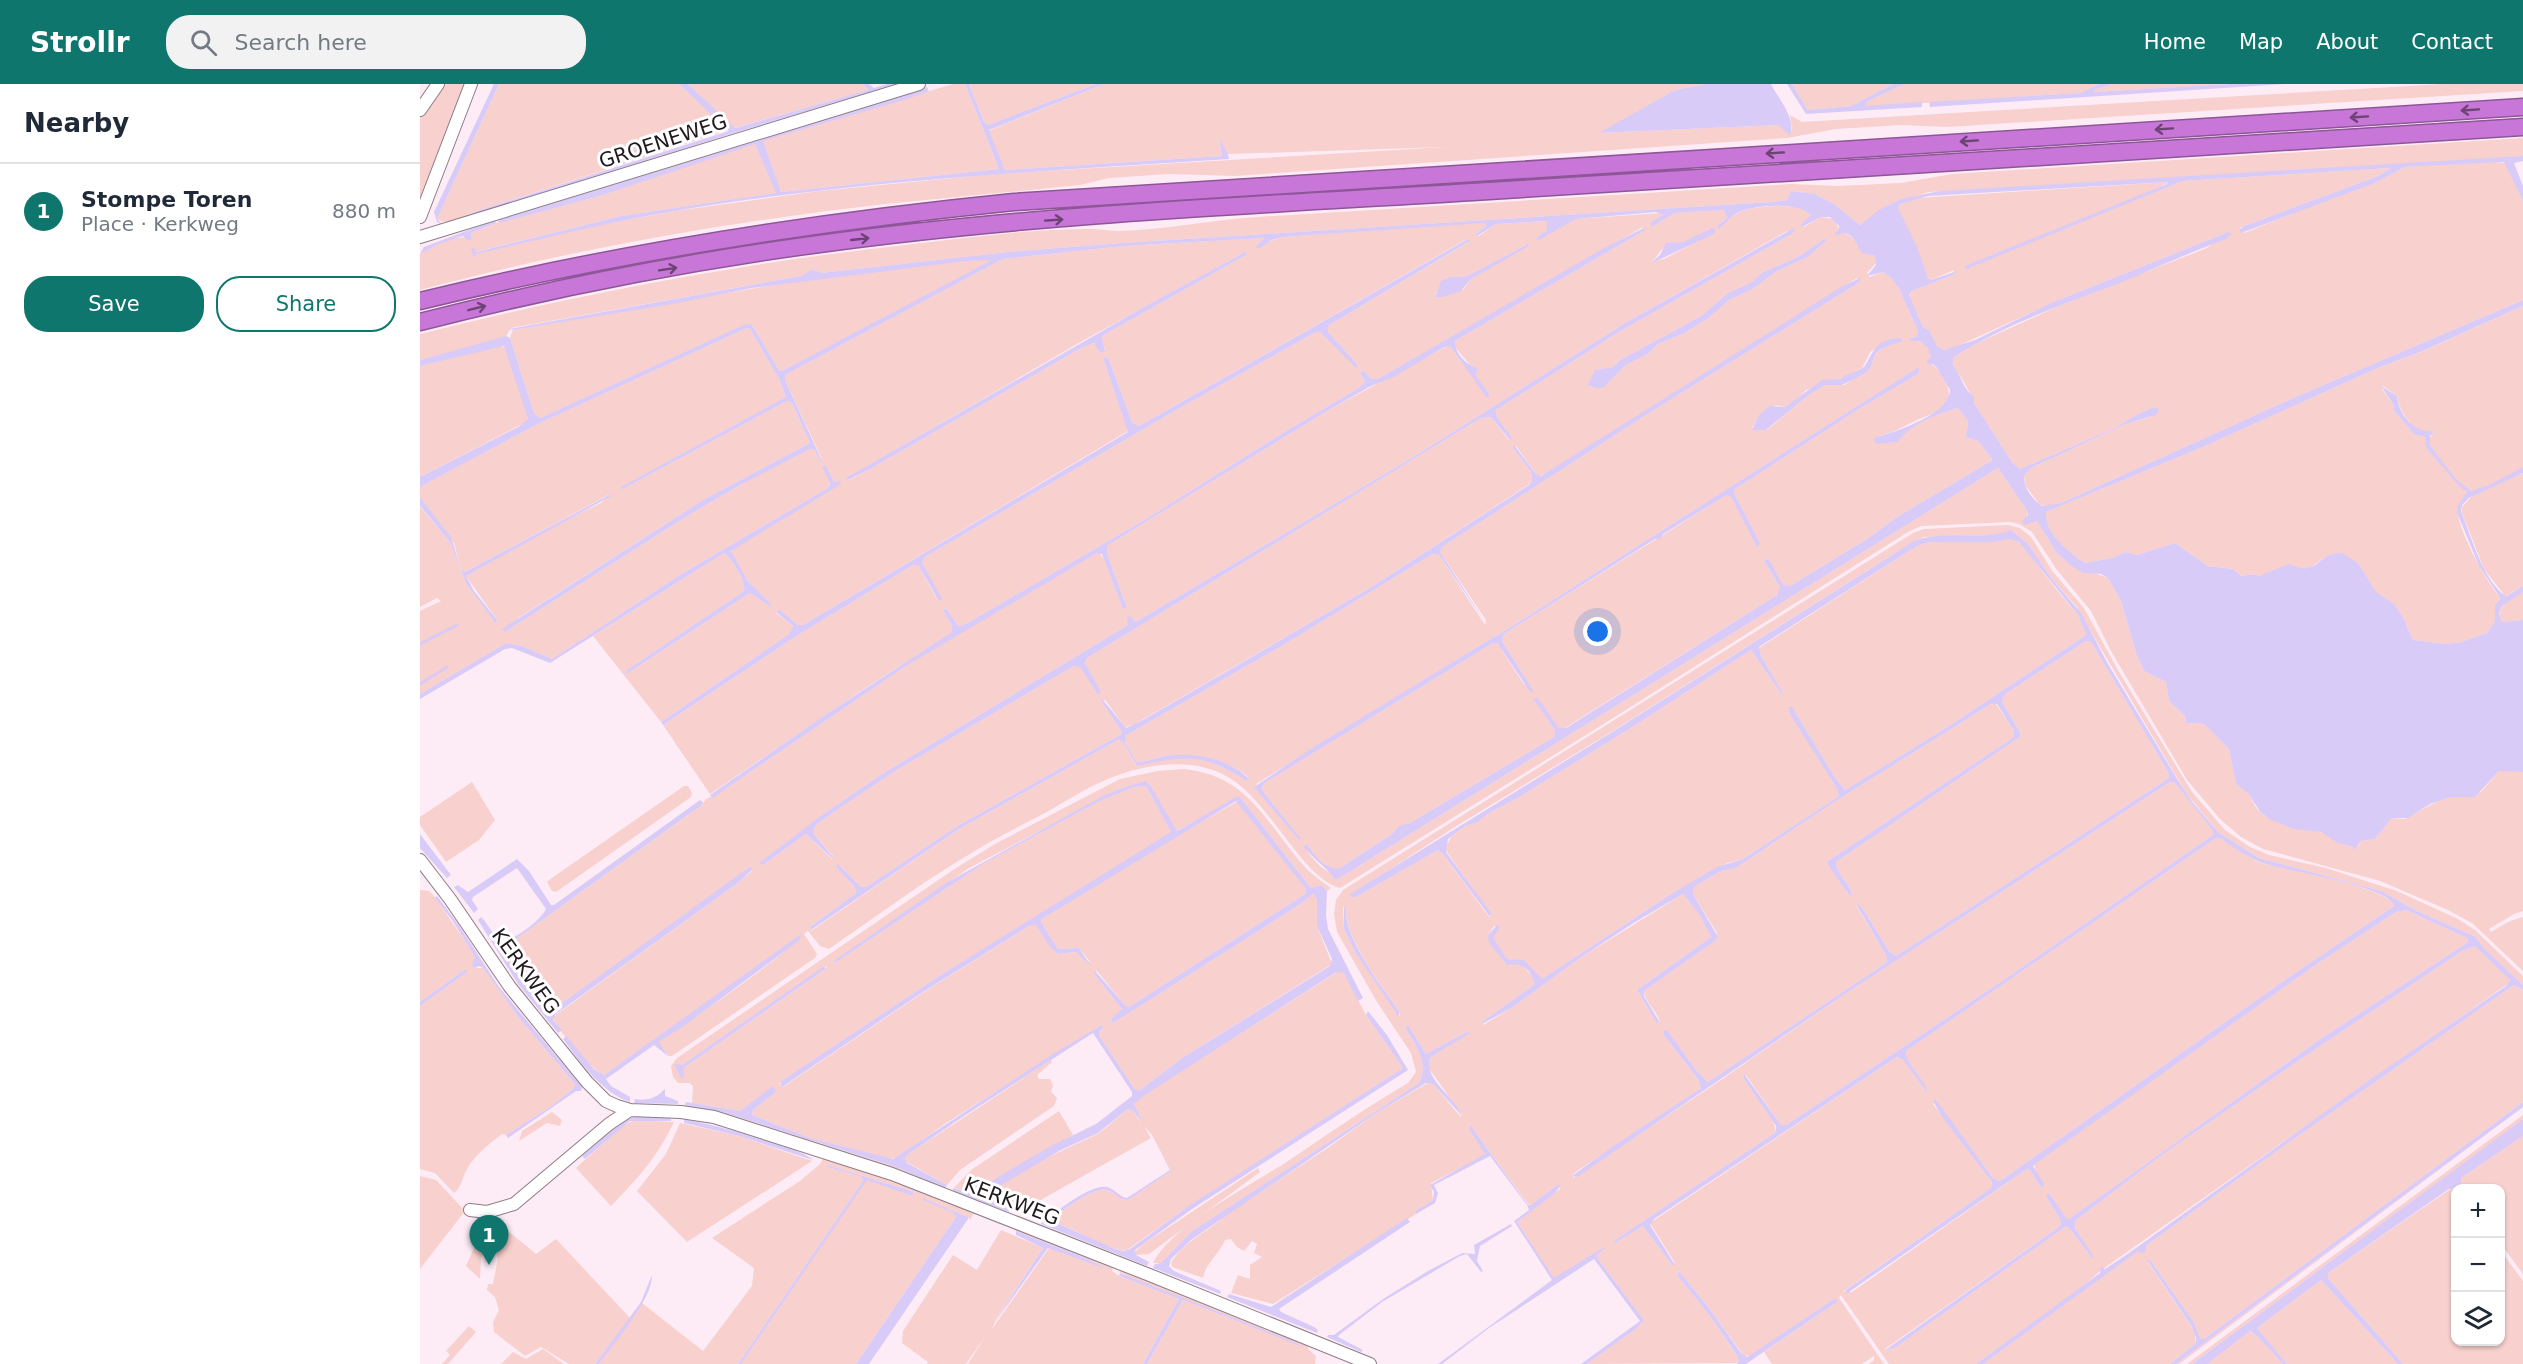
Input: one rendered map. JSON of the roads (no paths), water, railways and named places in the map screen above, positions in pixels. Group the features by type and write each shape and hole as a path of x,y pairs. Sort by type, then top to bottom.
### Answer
{"highway":[{"path":"420,302 565,267 690,244 824,223 1003,203 1337,180 2523,107"},
{"path":"420,322 642,273 827,243 1017,223 1266,205 2523,127"}],"street":[{"path":"420,110 438,84"},
{"path":"420,217 471,84"},
{"name":"GROENEWEG","path":"420,237 919,84"},
{"name":"KERKWEG","path":"420,860 450,899 510,987 587,1082 606,1101 630,1110 681,1112 714,1117 892,1174 1370,1364"},
{"path":"606,1101 609,1124"},
{"path":"470,1209 487,1212 514,1204 609,1124 630,1110"}],"waterway":[{"path":"420,644 457,625"},
{"path":"420,684 447,667"}],"place":[{"name":"Stompe Toren","path":"489,1265"}]}
